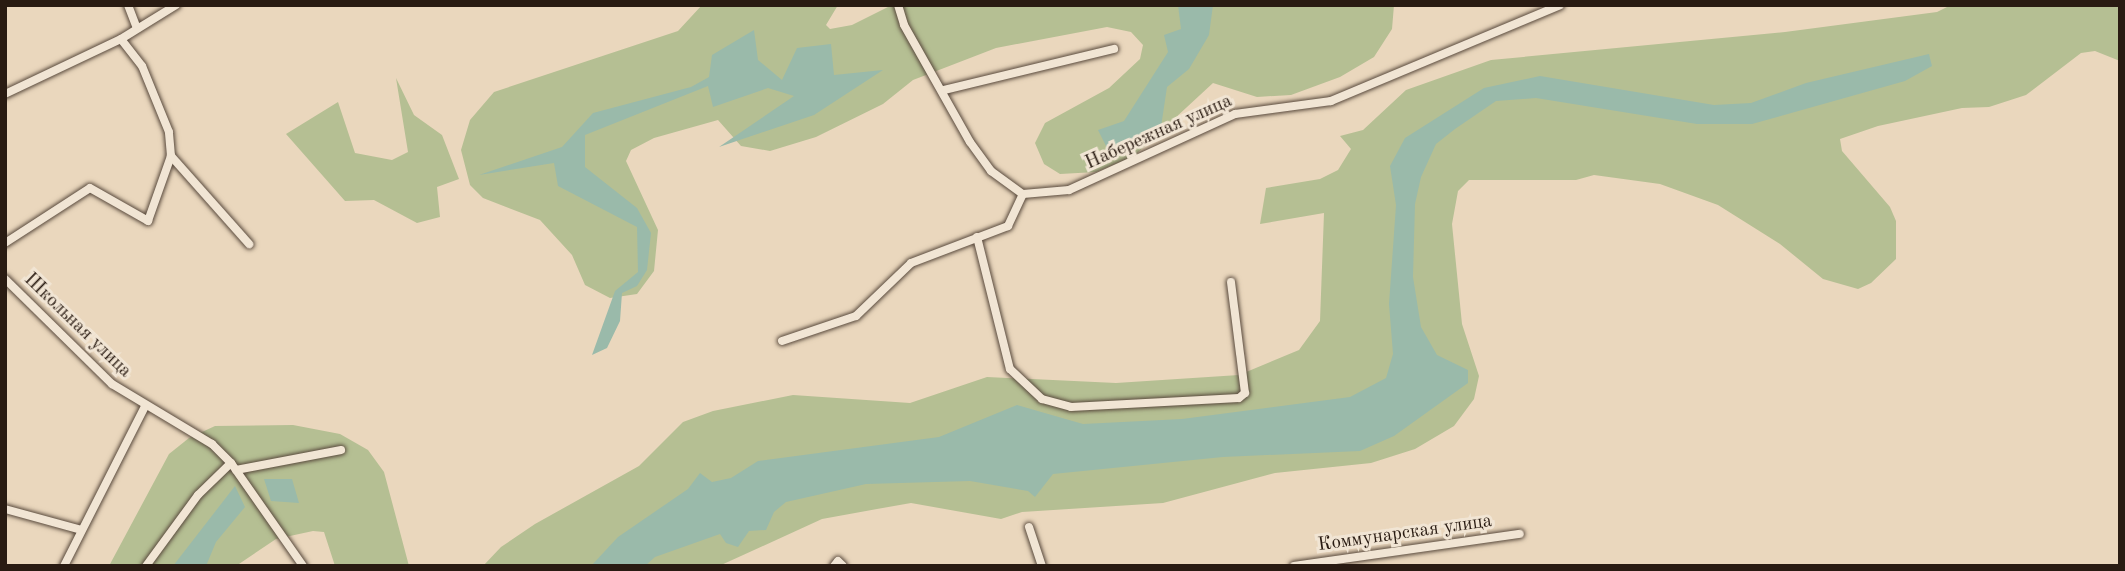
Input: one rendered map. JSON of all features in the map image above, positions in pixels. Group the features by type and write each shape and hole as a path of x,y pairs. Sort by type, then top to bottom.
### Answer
{"street":[{"path":"128,5 137,29"},
{"path":"5,94 121,39 176,5"},
{"path":"782,341 856,316 911,263 1008,226 1023,194 991,171 904,25 898,5"},
{"name":"Набережная улица","path":"1023,194 1069,190 1236,114 1331,101 1560,5"},
{"path":"5,243 90,188 148,221 171,156 165,116 142,66 121,39"},
{"path":"944,90 1114,49"},
{"path":"171,156 249,244"},
{"path":"977,237 1010,369 1042,399 1071,407 1240,398 1245,393 1231,282"},
{"name":"Школьная улица","path":"5,279 112,384 145,406 189,428 233,467"},
{"path":"64,566 145,406"},
{"path":"146,566 198,495 233,467 341,450"},
{"path":"233,467 303,566"},
{"path":"5,509 81,530"},
{"path":"1029,527 1042,566"},
{"name":"Коммунарская улица","path":"1294,566 1520,534"}],"shaded area":[{"path":"702,5 838,5 826,25 830,29 852,25 892,5 1394,5 1392,29 1374,57 1340,77 1291,95 1257,97 1213,83 1134,156 1096,172 1060,174 1044,164 1035,143 1045,123 1109,88 1140,59 1143,45 1131,32 1107,27 996,48 913,80 883,104 816,137 770,151 741,146 718,120 654,138 631,150 626,161 658,230 654,271 637,294 610,298 585,285 572,255 540,220 483,198 470,185 461,150 470,120 494,92 678,31"},
{"path":"1178,5 1213,5 1209,35 1189,69 1167,87 1161,127 1108,150 1098,130 1124,121 1168,52 1164,35 1181,29"},
{"path":"1951,5 2120,5 2120,61 2095,51 2081,53 2026,95 1989,107 1962,108 1878,126 1840,139 1842,151 1890,207 1896,221 1896,259 1871,283 1858,289 1823,279 1780,244 1718,205 1660,184 1594,175 1576,180 1469,180 1458,191 1452,224 1462,324 1479,376 1474,399 1454,426 1415,449 1371,463 1275,473 1163,503 1022,512 1001,519 911,503 822,519 719,566 483,566 501,547 535,524 639,466 683,422 713,411 793,395 910,403 987,377 1116,383 1239,375 1299,350 1320,321 1324,213 1260,224 1266,188 1320,179 1338,170 1351,149 1340,136 1363,130 1406,90 1491,60 1785,32 1937,12"},
{"path":"754,30 758,60 782,80 797,48 831,44 834,75 883,70 814,115 719,147 794,96 768,88 713,107 708,86 585,135 585,167 637,208 651,233 647,270 637,286 622,293 620,321 607,348 592,355 615,291 638,272 637,227 558,186 554,163 479,175 562,147 593,113 691,87 709,77 712,55"},
{"path":"1929,54 1932,66 1905,81 1752,124 1697,124 1536,98 1496,101 1455,129 1436,144 1421,177 1415,204 1413,277 1421,327 1437,355 1468,370 1468,383 1394,436 1360,451 1223,457 1053,474 1035,497 1028,491 970,481 866,484 786,502 774,512 766,530 749,531 738,547 726,543 720,534 655,557 645,566 591,566 618,537 688,489 700,473 712,482 731,478 758,461 939,437 1017,405 1083,424 1182,419 1350,397 1386,378 1393,354 1389,304 1396,205 1390,166 1405,138 1484,88 1540,76 1714,105 1751,103 1806,83"},
{"path":"396,78 414,115 442,135 459,179 437,187 440,217 417,223 374,200 345,201 286,134 338,102 355,153 392,160 408,152"},
{"path":"293,425 340,434 368,450 384,472 409,566 335,566 324,532 313,531 276,539 236,566 109,566 169,454 189,438 215,426"},
{"path":"264,479 292,479 299,503 271,501"},
{"path":"235,486 245,507 216,542 206,566 173,566"}]}
